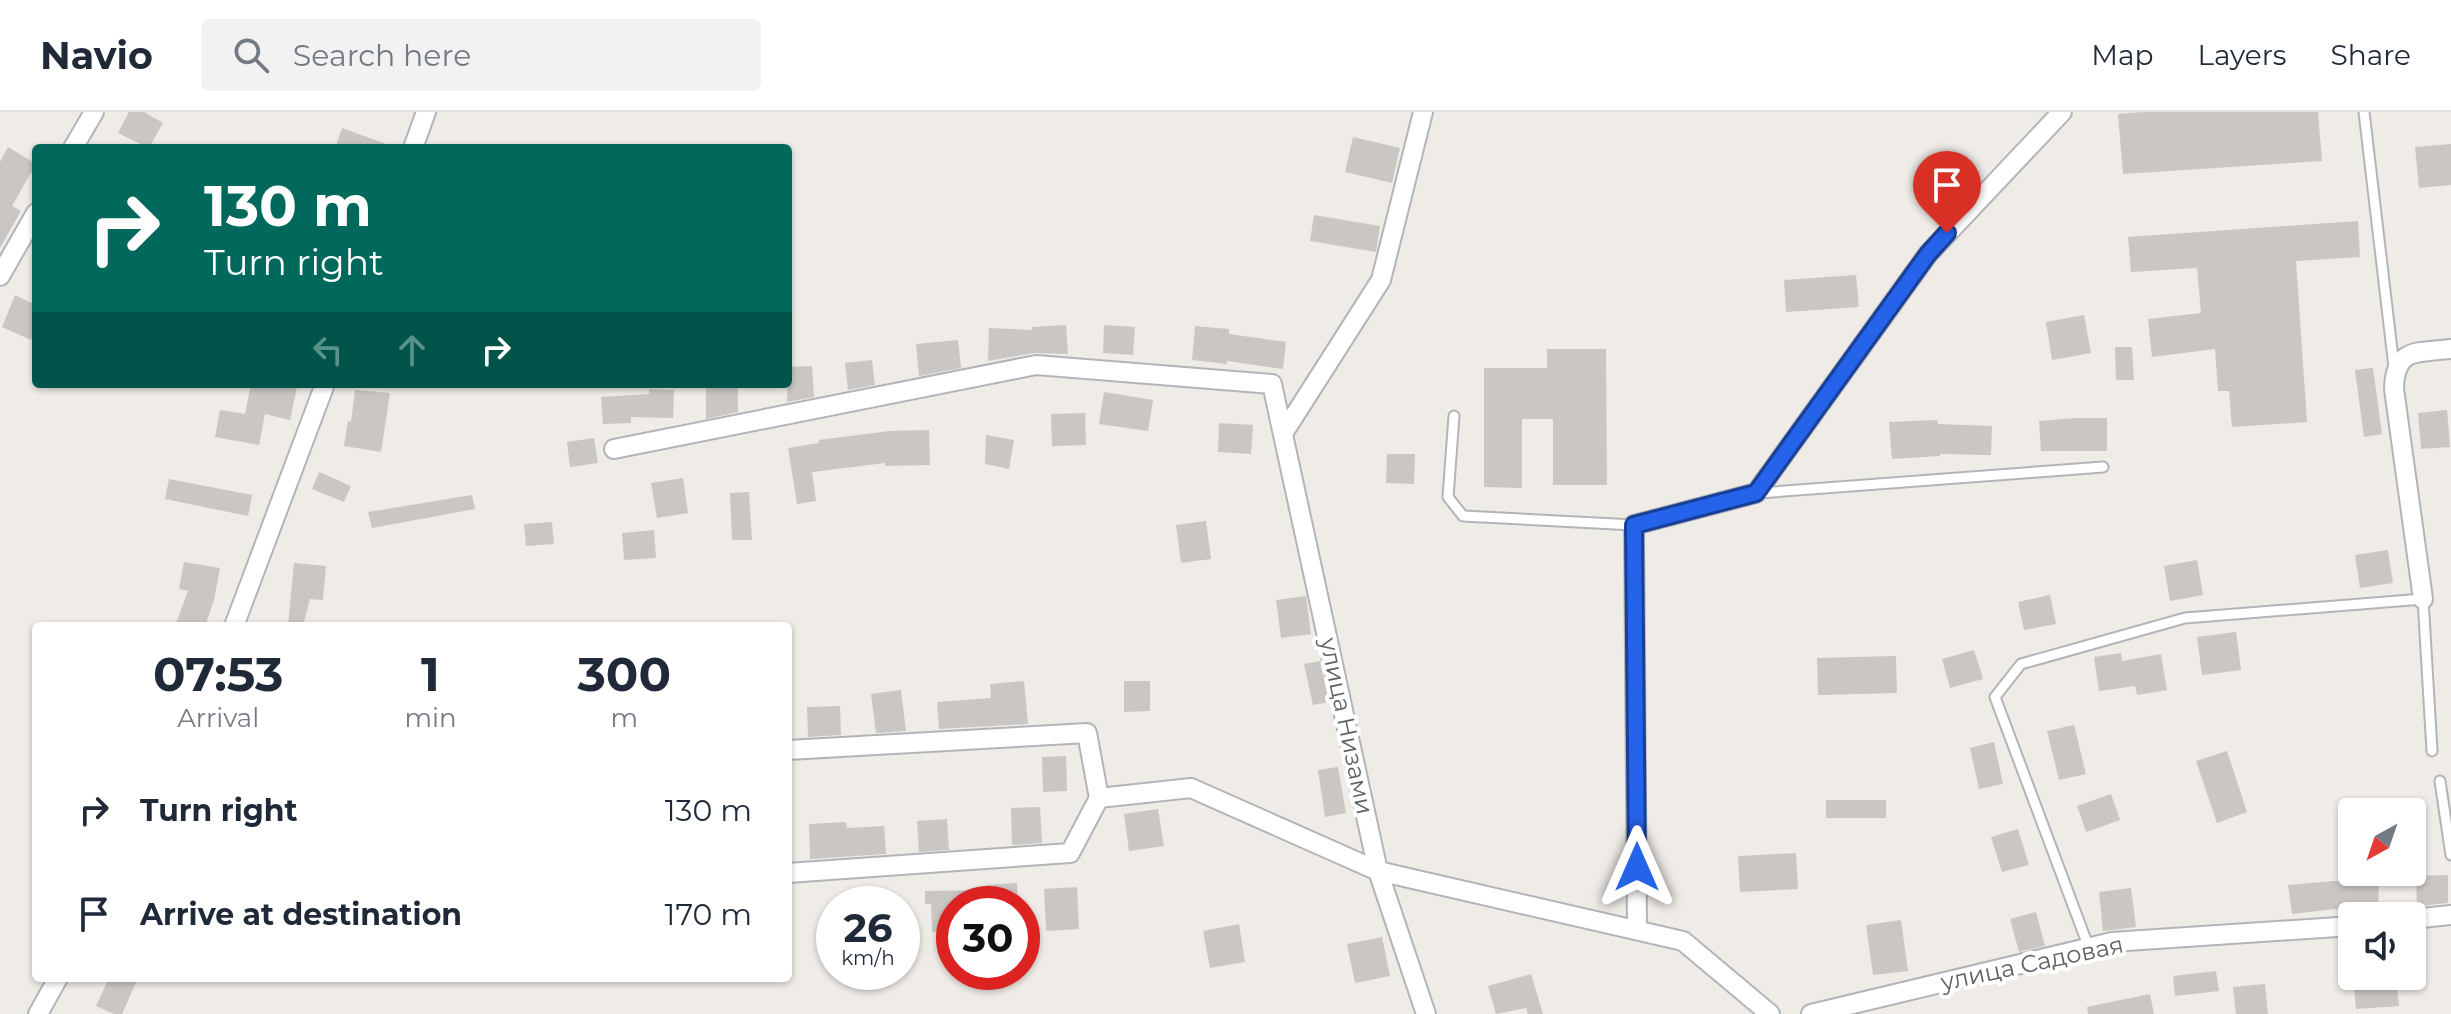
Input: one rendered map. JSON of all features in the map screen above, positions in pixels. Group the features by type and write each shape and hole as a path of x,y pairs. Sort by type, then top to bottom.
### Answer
{"street":[{"path":"75,144 94,112"},
{"path":"414,144 426,112"},
{"path":"1284,432 1381,280 1423,112"},
{"path":"1637,929 1634,525 1756,493 1928,254 2062,112"},
{"path":"0,276 32,220"},
{"path":"2423,599 2394,389 2395,370 2403,357 2411,354 2451,349"},
{"name":"улица Низами","path":"614,449 1036,365 1272,384 1378,871 1426,1014"},
{"path":"236,622 323,388"},
{"path":"792,750 1087,733 1099,798 1070,853 792,873"},
{"path":"1099,798 1191,788 1378,871 1683,941 1770,1014"},
{"path":"2426,918 2451,915"},
{"name":"улица Садовая","path":"1811,1014 2112,942 2338,927"},
{"path":"38,1014 56,982"}],"lane":[{"path":"2364,112 2395,370"},
{"path":"1454,416 1448,497 1463,516 1634,525"},
{"path":"1756,493 2103,467"},
{"path":"2089,948 1995,697 2021,664 2185,618 2423,599 2432,751"},
{"path":"2440,781 2451,855"}],"building":[{"path":"129,112 144,112 163,123 151,144 141,144 118,133"},
{"path":"2318,112 2322,161 2123,174 2118,114"},
{"path":"342,128 386,144 336,144"},
{"path":"1353,137 1400,148 1392,183 1345,172"},
{"path":"2451,144 2451,185 2419,188 2415,147"},
{"path":"8,147 32,162 32,171 12,206 21,211 0,248 0,162"},
{"path":"1314,215 1380,226 1376,252 1310,241"},
{"path":"2358,221 2360,257 2296,261 2307,422 2232,427 2229,391 2218,391 2215,349 2152,357 2148,319 2201,313 2197,268 2131,272 2128,237"},
{"path":"1856,275 1859,307 1786,312 1784,280"},
{"path":"15,295 32,303 31,340 2,327"},
{"path":"2084,315 2091,353 2052,360 2046,322"},
{"path":"1066,325 1068,354 1034,353 988,361 989,328 1032,330 1032,327"},
{"path":"1104,325 1135,327 1133,355 1103,353"},
{"path":"1195,326 1229,329 1229,334 1286,342 1283,369 1227,361 1227,364 1192,360"},
{"path":"958,340 961,368 919,376 916,344"},
{"path":"2115,347 2132,347 2134,380 2116,380"},
{"path":"1547,349 1606,349 1607,485 1553,485 1553,419 1522,419 1522,488 1484,487 1484,368 1547,368"},
{"path":"872,360 875,385 848,390 845,363"},
{"path":"812,366 814,397 787,402 787,388 792,388 792,367"},
{"path":"2373,368 2382,434 2364,437 2355,370"},
{"path":"250,388 297,388 290,420 265,414 259,445 215,437 220,410 245,414"},
{"path":"706,388 738,388 738,412 706,419"},
{"path":"649,389 674,390 673,418 631,417 631,423 603,424 601,397 649,394"},
{"path":"355,390 390,393 381,452 344,446"},
{"path":"1104,392 1153,400 1148,431 1099,424"},
{"path":"2447,410 2450,447 2421,449 2418,413"},
{"path":"1085,413 1086,445 1052,446 1051,414"},
{"path":"2107,418 2107,451 2041,451 2039,421"},
{"path":"1937,420 1938,424 1992,426 1991,455 1940,454 1892,459 1889,422"},
{"path":"1219,423 1253,425 1251,454 1218,452"},
{"path":"929,430 930,465 885,466 885,463 812,472 816,501 797,504 788,448 819,443 819,440 889,431"},
{"path":"986,435 1014,440 1009,469 985,464"},
{"path":"594,438 598,463 570,467 567,442"},
{"path":"1387,454 1415,454 1414,484 1386,483"},
{"path":"319,472 351,486 344,502 312,489"},
{"path":"683,478 688,513 657,518 651,483"},
{"path":"169,479 252,495 248,516 165,499"},
{"path":"749,492 752,540 732,540 730,493"},
{"path":"472,495 475,509 372,528 368,512"},
{"path":"1206,521 1211,559 1181,563 1176,525"},
{"path":"552,522 554,544 526,546 524,524"},
{"path":"654,530 656,558 624,560 622,533"},
{"path":"2388,550 2393,583 2360,588 2355,555"},
{"path":"2197,560 2203,595 2170,601 2164,566"},
{"path":"184,562 220,568 206,622 176,622 188,591 179,589"},
{"path":"294,563 326,566 323,600 310,599 304,622 288,622"},
{"path":"2050,595 2056,624 2024,630 2018,602"},
{"path":"1306,596 1311,634 1281,638 1276,600"},
{"path":"2236,632 2241,670 2202,675 2197,637"},
{"path":"1974,650 1983,679 1950,688 1942,659"},
{"path":"2121,653 2122,661 2161,654 2167,690 2137,695 2135,686 2099,691 2094,657"},
{"path":"1896,656 1897,693 1818,695 1817,658"},
{"path":"1320,661 1329,702 1313,705 1304,664"},
{"path":"1024,681 1028,724 939,729 937,702 991,698 990,684"},
{"path":"1124,681 1150,681 1150,711 1124,712"},
{"path":"901,690 906,731 876,733 871,694"},
{"path":"840,706 841,735 808,737 807,707"},
{"path":"2074,725 2086,774 2059,780 2047,731"},
{"path":"1994,742 2003,784 1979,789 1970,748"},
{"path":"2227,751 2247,812 2217,823 2196,761"},
{"path":"1066,756 1067,791 1043,792 1042,757"},
{"path":"1338,767 1346,813 1325,817 1318,770"},
{"path":"2111,794 2120,820 2086,832 2077,806"},
{"path":"1826,800 1886,800 1886,818 1826,818"},
{"path":"1040,807 1042,843 1012,845 1011,808"},
{"path":"1158,809 1164,846 1129,851 1124,814"},
{"path":"947,819 949,850 919,852 917,821"},
{"path":"846,822 847,828 884,826 886,854 810,859 809,824"},
{"path":"2018,829 2029,865 2002,872 1991,837"},
{"path":"1796,853 1798,889 1740,892 1738,856"},
{"path":"2448,875 2448,903 2426,905 2426,902 2417,902 2416,886 2426,886 2426,876"},
{"path":"2338,881 2338,886 2379,886 2378,902 2338,902 2338,909 2292,914 2288,885"},
{"path":"1017,883 1017,886 986,886"},
{"path":"1077,887 1079,929 1046,931 1044,889"},
{"path":"2131,888 2136,927 2103,931 2099,892"},
{"path":"925,891 936,891 936,932 932,932 931,904 925,904"},
{"path":"2036,912 2045,946 2019,952 2010,919"},
{"path":"1901,920 1908,971 1873,975 1866,925"},
{"path":"1239,924 1245,962 1210,968 1203,931"},
{"path":"1382,937 1390,976 1355,983 1347,944"},
{"path":"2216,971 2219,991 2175,996 2173,976"},
{"path":"1531,974 1543,1014 1528,1014 1526,1008 1496,1014 1488,986"},
{"path":"107,982 136,982 122,1014 96,1006"},
{"path":"2265,984 2268,1014 2236,1014 2233,987"},
{"path":"2354,990 2397,990 2399,1006 2356,1009"},
{"path":"2150,994 2154,1014 2088,1014 2087,1007"}],"route":[{"path":"1637,867 1634,525 1756,493 1928,254 1947,233"}]}
